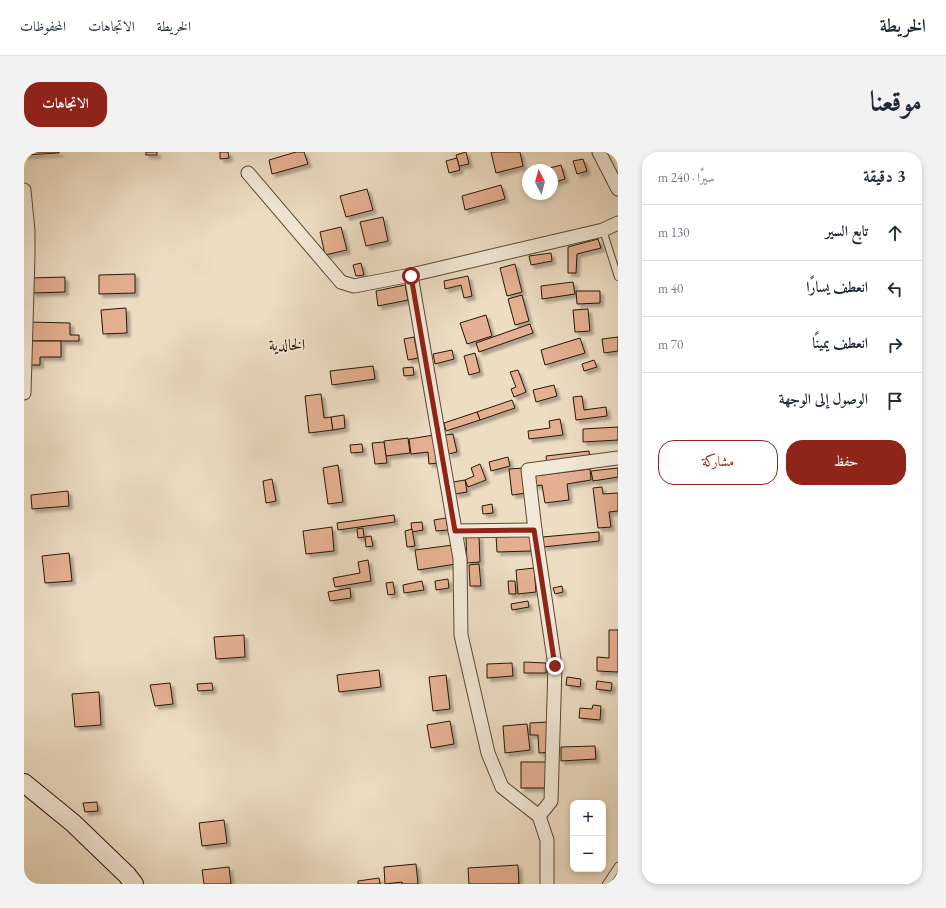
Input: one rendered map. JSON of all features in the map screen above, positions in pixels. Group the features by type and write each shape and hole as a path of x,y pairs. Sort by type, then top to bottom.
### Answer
{"street":[{"path":"599,152 618,190"},
{"path":"248,173 341,282 354,286 411,276 603,230 618,223"},
{"path":"24,190 28,231 28,255 24,393"},
{"path":"411,276 460,560 461,635 488,753 502,786 539,816 547,840 547,884"},
{"path":"539,816 551,801 555,666 534,530 528,470 618,458"},
{"path":"455,531 534,530"},
{"path":"24,783 73,823 127,875 134,884"}],"lane":[{"path":"603,230 618,277"},
{"path":"606,884 618,866"}],"building":[{"path":"24,152 59,152 59,153 24,155"},
{"path":"146,152 157,152 157,155 146,155"},
{"path":"220,152 228,152 229,158 220,159"},
{"path":"296,152 304,152 308,164 272,174 269,160"},
{"path":"466,152 469,164 459,166 456,155"},
{"path":"491,152 520,152 522,166 496,173"},
{"path":"457,158 460,170 449,173 446,161"},
{"path":"583,159 587,171 577,174 573,161"},
{"path":"561,165 565,179 558,181 558,166"},
{"path":"501,185 505,199 465,210 462,196"},
{"path":"367,189 373,210 346,217 340,196"},
{"path":"383,217 388,241 366,246 360,222"},
{"path":"341,227 347,250 325,255 320,232"},
{"path":"598,239 601,248 577,254 576,273 568,273 568,247"},
{"path":"551,253 552,261 531,265 529,256"},
{"path":"361,263 364,275 356,276 353,265"},
{"path":"515,264 522,292 507,296 500,268"},
{"path":"135,274 135,293 99,294 99,275"},
{"path":"468,276 472,296 464,298 461,285 445,289 444,281"},
{"path":"65,277 65,292 32,293 31,278"},
{"path":"573,282 575,294 542,299 541,286"},
{"path":"405,285 408,300 378,306 376,291"},
{"path":"576,291 600,291 600,303 577,304"},
{"path":"522,295 529,321 515,325 508,299"},
{"path":"126,308 127,333 103,334 101,310"},
{"path":"588,309 590,331 575,332 573,310"},
{"path":"486,315 492,336 467,344 460,323"},
{"path":"28,322 70,323 70,335 79,335 79,341 28,341"},
{"path":"530,324 533,333 479,352 476,343"},
{"path":"414,337 418,358 408,360 404,339"},
{"path":"618,337 618,351 604,353 602,339"},
{"path":"580,338 585,353 545,365 541,350"},
{"path":"28,341 61,341 61,357 40,357 40,365 28,365"},
{"path":"452,350 454,359 435,364 433,354"},
{"path":"475,353 480,372 469,375 464,356"},
{"path":"594,360 597,367 584,371 582,364"},
{"path":"373,366 375,379 332,385 330,371"},
{"path":"413,367 414,375 404,376 403,368"},
{"path":"518,370 526,392 514,397 511,389 516,387 510,372"},
{"path":"554,385 557,396 536,402 533,390"},
{"path":"321,394 324,418 331,417 333,430 309,433 305,396"},
{"path":"582,396 584,410 606,407 607,416 576,420 573,397"},
{"path":"512,400 515,408 480,420 477,412"},
{"path":"477,412 480,420 446,431 444,423"},
{"path":"344,415 345,428 333,430 331,417"},
{"path":"560,419 563,435 529,439 528,431 550,428 549,421"},
{"path":"618,427 618,440 583,442 583,429"},
{"path":"453,434 457,452 448,454 445,435"},
{"path":"434,435 438,463 429,464 428,452 411,454 409,439"},
{"path":"408,438 410,453 386,456 384,441"},
{"path":"384,442 387,463 375,464 372,443"},
{"path":"362,444 363,452 351,453 350,445"},
{"path":"589,451 590,461 547,466 546,456"},
{"path":"508,457 510,466 491,471 489,462"},
{"path":"480,464 486,480 468,487 465,480 474,476 471,468"},
{"path":"338,465 343,502 328,504 323,468"},
{"path":"524,468 527,493 512,495 509,469"},
{"path":"618,468 618,477 593,481 591,471"},
{"path":"590,469 591,480 567,484 569,500 545,503 542,485 535,486 534,476"},
{"path":"272,479 276,501 266,503 263,481"},
{"path":"465,480 467,492 455,494 453,482"},
{"path":"602,487 603,494 618,493 618,511 609,512 611,527 598,528 593,488"},
{"path":"68,491 69,506 32,509 31,495"},
{"path":"492,504 493,513 483,514 482,506"},
{"path":"394,515 395,522 338,530 337,523"},
{"path":"446,518 448,530 436,531 434,520"},
{"path":"422,522 423,530 412,532 411,523"},
{"path":"332,527 334,551 306,554 303,531"},
{"path":"363,528 364,537 358,538 357,529"},
{"path":"412,529 415,546 407,547 405,531"},
{"path":"599,532 599,541 543,547 542,537"},
{"path":"531,534 531,551 497,552 496,535"},
{"path":"371,536 373,546 366,547 365,537"},
{"path":"479,536 480,562 467,563 466,537"},
{"path":"453,545 456,564 418,570 415,550"},
{"path":"69,553 72,581 45,583 42,556"},
{"path":"368,560 371,581 335,587 333,578 360,573 358,562"},
{"path":"479,564 481,586 470,586 469,565"},
{"path":"534,568 536,592 518,594 516,570"},
{"path":"448,579 449,588 436,590 435,581"},
{"path":"422,581 424,590 404,593 403,585"},
{"path":"508,581 515,581 516,594 509,594"},
{"path":"393,582 395,594 388,595 386,583"},
{"path":"562,586 563,592 555,594 553,588"},
{"path":"350,588 351,598 330,601 328,592"},
{"path":"528,601 529,607 512,610 511,604"},
{"path":"609,630 618,630 618,672 597,671 597,657 609,658"},
{"path":"244,635 245,657 216,659 214,637"},
{"path":"524,662 546,663 546,673 524,673"},
{"path":"512,663 513,676 487,678 487,664"},
{"path":"379,670 381,687 339,692 337,675"},
{"path":"446,675 450,709 433,711 429,677"},
{"path":"567,677 581,679 580,687 566,685"},
{"path":"597,681 612,683 611,691 596,689"},
{"path":"170,683 173,704 155,706 150,685"},
{"path":"212,683 213,690 198,691 197,684"},
{"path":"99,692 101,725 75,727 72,694"},
{"path":"593,705 601,706 600,720 579,718 580,708 592,709"},
{"path":"450,721 454,744 431,748 427,725"},
{"path":"549,722 550,752 539,753 538,735 530,735 530,723"},
{"path":"527,724 530,750 505,753 503,726"},
{"path":"595,746 596,759 561,761 561,747"},
{"path":"521,762 546,762 546,788 521,788"},
{"path":"97,802 98,811 85,812 83,803"},
{"path":"224,820 227,843 202,846 199,823"},
{"path":"416,864 418,884 402,884 402,882 385,884 384,867"},
{"path":"518,865 519,884 469,884 468,868"},
{"path":"229,867 231,884 204,884 202,870"},
{"path":"379,878 380,884 358,884 358,881"}],"district":[{"name":"الخالدية","path":"287,344"}],"route":[{"path":"411,276 455,531 534,530 555,666"}]}
